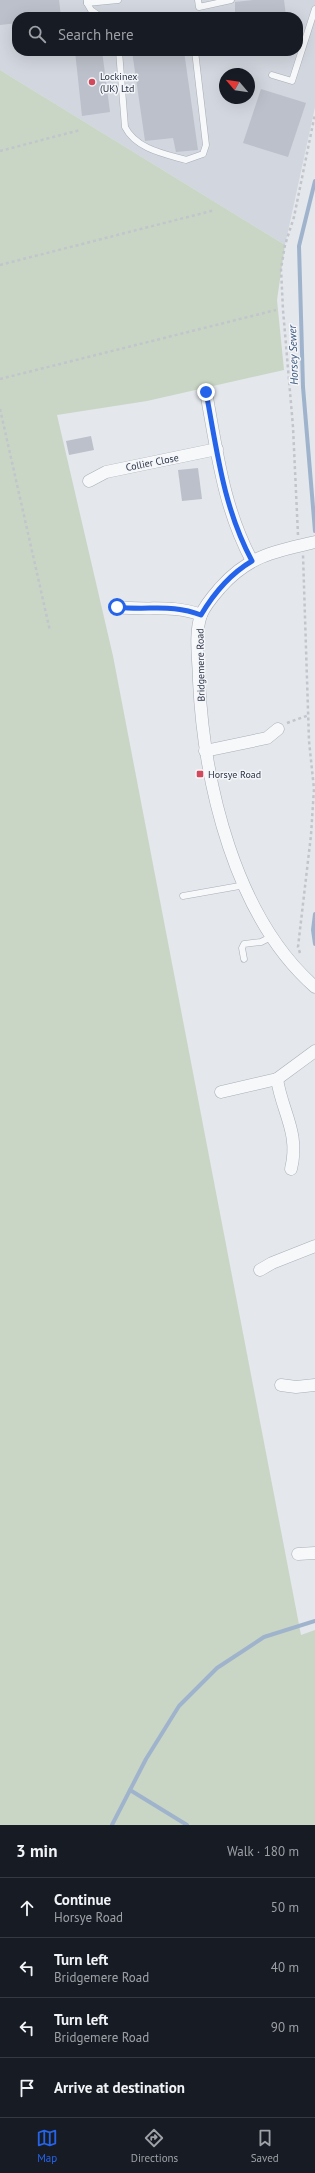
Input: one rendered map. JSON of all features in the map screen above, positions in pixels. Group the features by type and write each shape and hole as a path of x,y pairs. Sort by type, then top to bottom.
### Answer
{"street":[{"path":"206,392 229,509 252,561"},
{"name":"Collier Close","path":"89,481 106,472 217,449"},
{"name":"Bridgemere Road","path":"311,543 267,553 252,561 231,576 208,603 201,615 198,640 201,724 205,751 218,811 245,885 271,937 284,955 315,987"},
{"path":"117,607 139,610 175,607 201,615"},
{"path":"205,751 267,738 278,729"},
{"path":"221,1092 277,1079 315,1051"},
{"path":"277,1079 279,1092 288,1112 295,1153 291,1169"},
{"path":"260,1270 272,1263 315,1246"},
{"path":"281,1385 296,1388 315,1385"},
{"path":"298,1554 315,1553"}],"lane":[{"path":"95,12 87,1 118,0"},
{"path":"198,0 199,7 231,0"},
{"path":"303,47 315,9"},
{"path":"119,56 125,127 128,133 139,143 186,160 202,154 206,145 196,56"},
{"path":"272,75 292,81 300,56"},
{"path":"183,896 245,885"},
{"path":"244,959 242,948 244,944 261,942 271,937"}],"path":[{"path":"0,151 80,130"},
{"path":"0,265 215,210"},
{"path":"0,379 276,310"},
{"path":"0,409 50,631"},
{"path":"278,729 294,719 309,715"}],"shaded area":[{"path":"0,0 315,0 315,107 285,245 0,70"}],"green space":[{"path":"0,70 285,245 277,300 284,370 147,401 57,415 113,656 301,1635 315,1630 315,1825 0,1825"}],"building":[{"path":"0,0 59,0 60,12 12,12 12,24 0,25"},
{"path":"253,0 284,0 286,12 235,12 235,2"},
{"name":"Lockinex (UK) Ltd","path":"76,56 103,56 110,112 82,116"},
{"path":"133,56 185,56 198,150 176,152 173,138 145,141"},
{"path":"261,89 306,103 288,157 243,143"},
{"path":"91,436 94,450 69,455 66,441"},
{"path":"198,468 202,499 182,501 178,470"}],"waterway":[{"name":"Horsey Sewer","path":"315,181 299,246 303,387 315,531"},
{"name":"Horsey Sewer","path":"315,914 313,930 315,944"},
{"path":"112,1825 146,1759 179,1706 217,1668 264,1637 315,1621"},
{"path":"130,1790 187,1825"}],"place":[{"name":"Lockinex (UK) Ltd","path":"92,82"},
{"name":"Horsye Road","path":"200,774"}],"route":[{"path":"117,607 139,610 175,607 201,615 208,603 231,576 252,561 236,528 227,502 206,392"}]}
